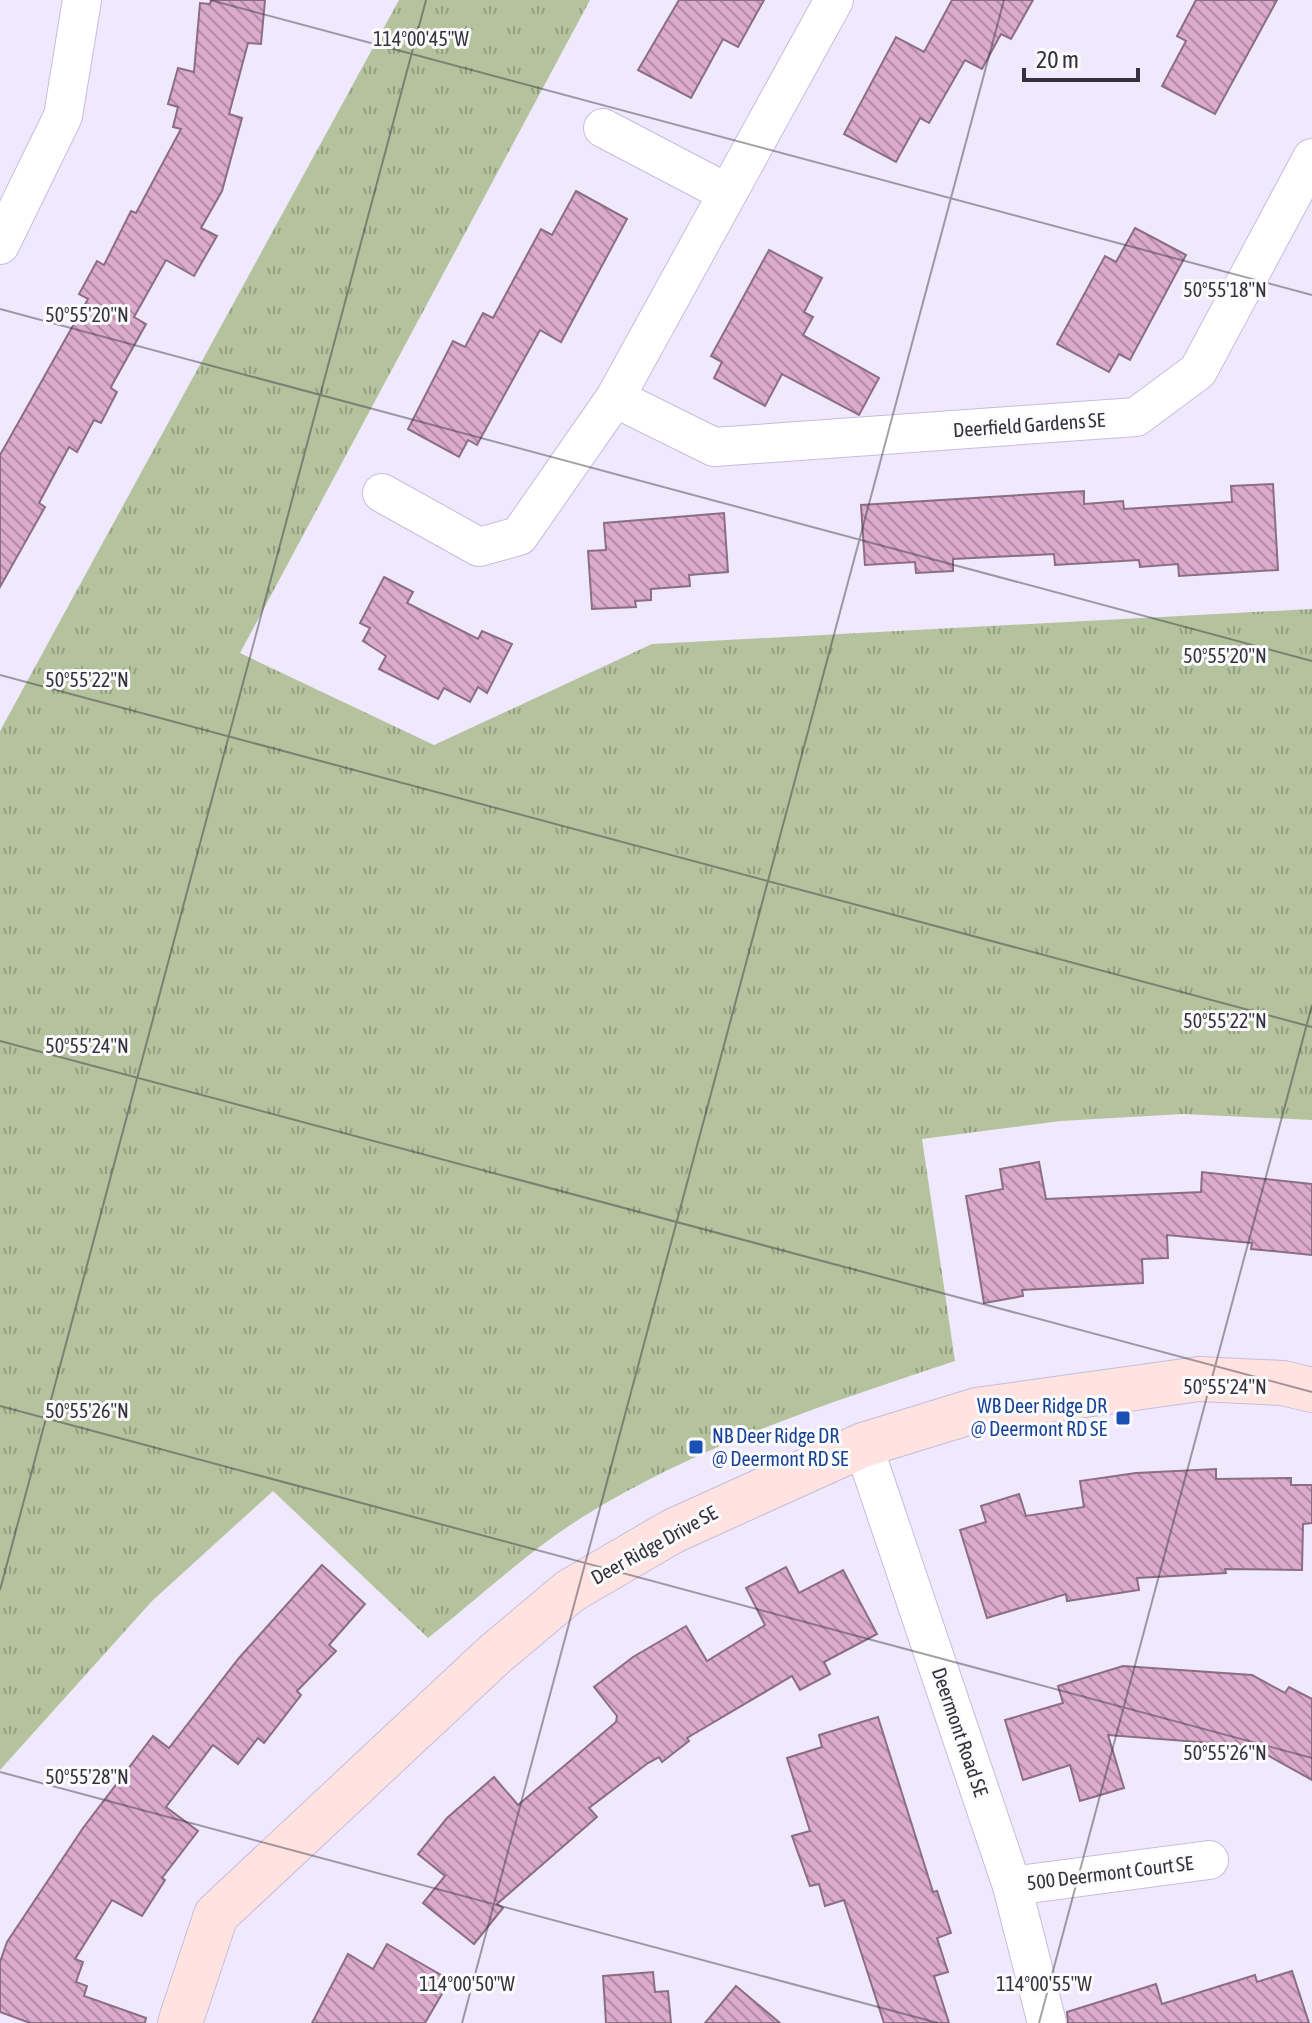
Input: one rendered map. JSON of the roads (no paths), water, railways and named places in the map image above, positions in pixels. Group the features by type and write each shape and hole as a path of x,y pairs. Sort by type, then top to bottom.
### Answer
{"street":[{"path":"6,221 63,116 82,0"},
{"path":"382,493 479,547 519,536 615,398 834,0"},
{"path":"603,128 727,193"},
{"name":"Deerfield Gardens SE","path":"615,398 714,447 1136,417 1198,371 1312,158"},
{"name":"Deer Ridge Drive SE","path":"180,2023 216,1915 494,1655 570,1591 673,1531 863,1445 977,1410 1199,1379 1283,1383 1312,1390"},
{"name":"Deermont Road SE","path":"863,1445 1012,1886 1047,2023"},
{"name":"500 Deermont Court SE","path":"1012,1886 1209,1860"}],"place":[{"name":"WB Deer Ridge DR @ Deermont RD SE","path":"1123,1418"},
{"name":"NB Deer Ridge DR @ Deermont RD SE","path":"696,1447"}]}
